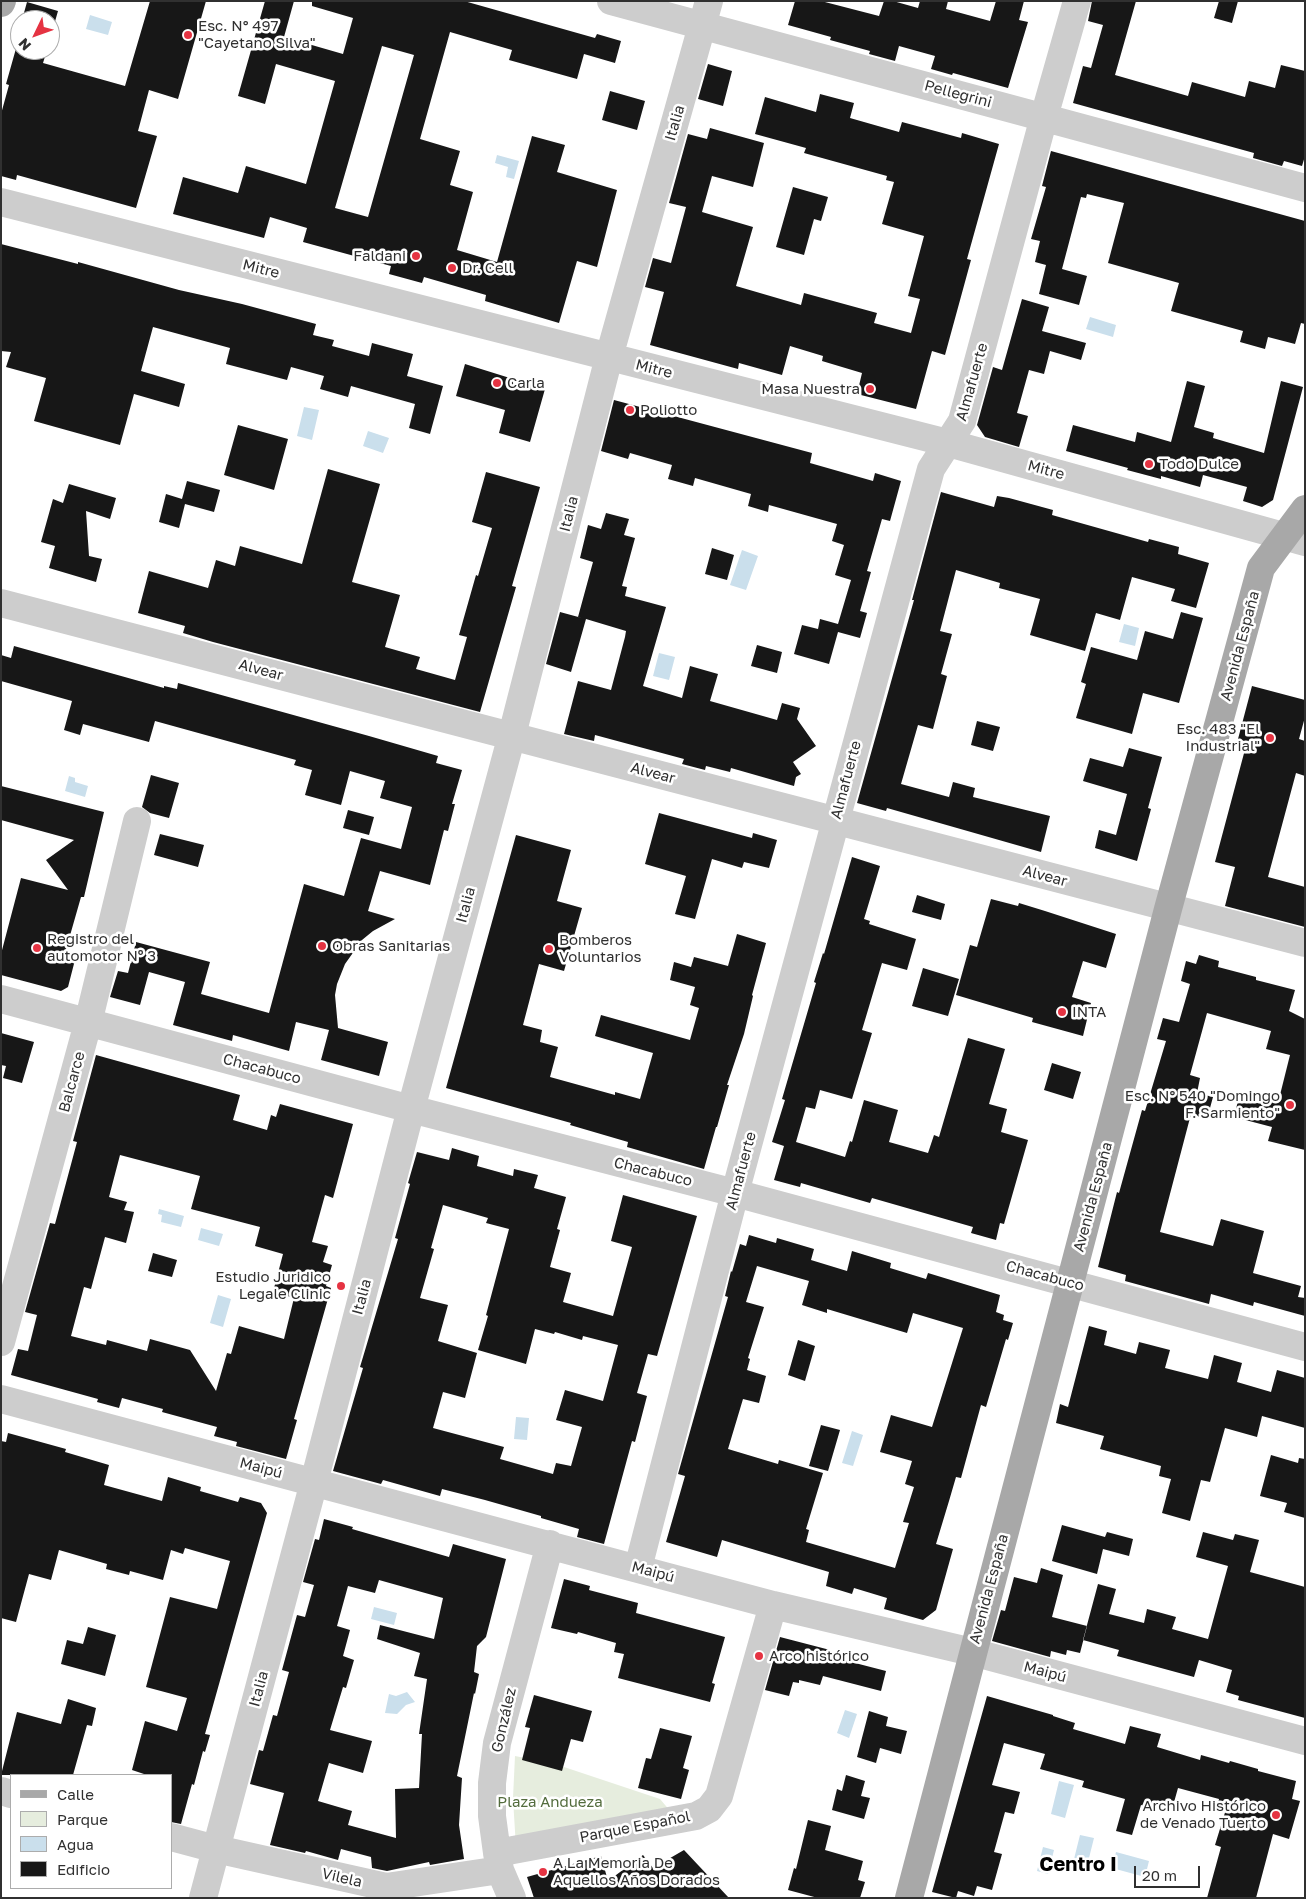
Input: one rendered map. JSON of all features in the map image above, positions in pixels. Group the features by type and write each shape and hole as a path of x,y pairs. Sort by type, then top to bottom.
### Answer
{"main road":[{"name":"Avenida España","path":"909,1898 1168,909 1261,568 1295,539 1305,509"}],"street":[{"name":"Pellegrini","path":"611,1 706,14 1044,117 1305,188"},
{"name":"Almafuerte","path":"638,1568 735,1193 931,469 962,421 1077,1"},
{"name":"Italia","path":"202,1898 512,735 609,357 706,14"},
{"name":"Mitre","path":"1,202 948,443 1295,539"},
{"name":"Alvear","path":"1,603 512,735 1305,944"},
{"name":"Balcarce","path":"1,1342 88,1023 137,821"},
{"name":"Chacabuco","path":"1,999 411,1109 735,1193 1305,1347"},
{"name":"Maipú","path":"1,1399 773,1605 972,1652 1305,1742"},
{"name":"González","path":"512,1898 498,1861 492,1816 492,1784 497,1744 550,1544"},
{"name":"Parque Español","path":"498,1861 696,1816 709,1809 719,1796 773,1605"},
{"name":"Vilela","path":"172,1837 386,1887 498,1861"}],"green space":[{"name":"Plaza Andueza","path":"515,1756 555,1764 660,1799 671,1812 516,1848 513,1798"}],"water":[{"path":"90,15 112,22 108,35 86,29"},
{"path":"497,155 519,161 514,179 506,177 508,167 495,163"},
{"path":"1090,317 1116,325 1113,337 1086,329"},
{"path":"304,407 319,410 312,440 297,436"},
{"path":"368,431 389,438 383,453 363,446"},
{"path":"742,550 758,556 746,590 730,585"},
{"path":"1124,624 1139,628 1135,646 1119,642"},
{"path":"659,653 675,657 669,680 653,676"},
{"path":"69,776 75,778 75,782 88,786 85,797 65,791"},
{"path":"159,1209 184,1216 181,1227 161,1222 162,1215 158,1214"},
{"path":"201,1228 223,1234 219,1246 198,1240"},
{"path":"218,1295 231,1299 223,1327 210,1323"},
{"path":"516,1417 529,1418 527,1440 514,1439"},
{"path":"852,1431 863,1435 853,1466 842,1463"},
{"path":"374,1607 397,1613 394,1625 371,1619"},
{"path":"407,1692 415,1702 406,1705 397,1714 385,1713 389,1694 396,1696"},
{"path":"845,1710 857,1714 849,1738 837,1733"},
{"path":"1059,1781 1074,1785 1065,1818 1051,1814"},
{"path":"1080,1835 1094,1838 1087,1866 1073,1863"},
{"path":"1043,1847 1054,1850 1048,1874 1037,1871"},
{"path":"1116,1852 1149,1861 1145,1877 1112,1868"}],"building":[{"path":"150,1 206,1 178,99 149,90 138,131 157,136 136,208 17,175 16,180 1,176 1,114 9,85 6,84 13,60 44,60 43,63 125,86"},
{"path":"265,1 294,1 284,37 343,54 353,18 312,6 312,1 464,1 595,38 597,34 621,41 615,63 584,54 577,79 509,60 512,50 450,32 420,139 460,151 450,185 473,192 457,250 497,262 532,136 565,145 557,172 617,190 597,267 577,261 559,323 485,301 486,295 424,277 422,283 389,274 391,266 303,242 307,228 270,217 264,238 173,214 183,177 238,193 246,166 306,184 335,81 276,64 265,104 238,96","holes":["382,46 414,55 368,217 335,208"]},
{"path":"795,1 821,1 879,16 884,1 893,1 918,8 920,1 948,1 946,9 990,21 996,1 1024,1 1019,20 1028,22 1008,88 931,69 935,56 899,46 895,61 869,54 870,51 830,40 831,37 788,25"},
{"path":"1092,1 1136,1 1115,75 1188,96 1192,82 1245,97 1249,81 1275,88 1281,65 1305,71 1305,156 1302,166 1284,161 1282,166 1253,158 1254,153 1073,103 1083,66 1091,68 1103,25 1088,21"},
{"path":"1219,1 1238,1 1232,23 1214,18"},
{"path":"27,2 55,10 25,10"},
{"path":"708,64 732,71 723,106 698,99"},
{"path":"610,91 645,101 637,130 602,120"},
{"path":"820,94 854,103 850,118 899,132 902,122 961,138 962,133 999,144 967,259 971,260 945,355 932,351 916,409 857,394 862,373 822,361 823,356 790,346 782,375 739,363 738,369 650,345 664,292 645,287 653,258 671,263 686,207 669,203 688,134 707,139 710,128 764,143 753,187 712,176 702,212 753,227 736,286 801,305 804,293 877,313 874,323 911,333 920,299 908,296 924,236 882,224 894,182 886,180 887,176 804,153 806,148 755,134 765,97 816,112"},
{"path":"1051,151 1305,221 1305,324 1301,323 1295,344 1268,337 1265,349 1240,342 1243,331 1171,311 1179,283 1108,263 1124,203 1087,194 1086,198 1081,197 1062,269 1087,276 1079,305 1039,294 1046,265 1035,262 1040,241 1031,239 1046,187 1042,186"},
{"path":"793,187 828,197 821,221 814,219 804,255 776,247"},
{"path":"1,244 78,264 78,262 179,290 242,304 316,324 313,335 334,340 332,346 369,356 372,343 413,354 407,376 443,386 430,434 409,428 415,404 351,386 348,397 320,389 324,376 291,367 287,380 226,364 230,348 153,327 141,371 185,384 179,407 134,394 120,445 34,421 46,378 6,367 11,352 1,351"},
{"path":"1022,299 1049,307 1042,331 1086,343 1081,360 1050,351 1044,374 1029,370 1017,413 1028,416 1019,447 985,437 977,425 993,367 1002,370"},
{"path":"465,364 545,389 530,442 499,433 505,410 456,396"},
{"path":"1187,381 1205,386 1194,427 1214,433 1213,438 1264,453 1281,381 1303,387 1273,500 1262,507 1243,501 1247,487 1203,475 1200,487 1161,476 1161,479 1127,470 1128,468 1066,451 1073,425 1135,442 1137,432 1171,442"},
{"path":"614,400 812,453 810,463 873,481 875,473 901,481 890,521 882,519 867,571 871,572 860,611 867,613 860,638 838,632 829,664 794,654 802,625 818,629 820,619 838,624 851,580 835,575 844,545 832,541 837,524 769,505 768,512 748,506 751,494 695,478 693,486 668,479 672,465 630,453 628,459 601,451"},
{"path":"238,425 288,439 274,490 224,475"},
{"path":"328,469 380,484 352,582 400,595 385,647 420,657 416,669 455,680 467,637 459,635 492,528 472,522 486,472 540,487 512,586 516,587 480,712 213,642 183,633 185,626 138,613 149,571 208,588 216,560 235,566 240,546 302,564"},
{"path":"187,481 220,490 214,512 185,504 179,528 159,522 166,494 182,499"},
{"path":"69,484 116,498 110,519 86,511 89,556 102,559 96,582 49,568 55,546 41,542 53,499 63,503"},
{"path":"941,492 994,507 997,496 1009,498 1053,510 1052,515 1148,542 1149,539 1179,547 1178,554 1209,563 1196,608 1171,601 1175,589 1132,577 1120,620 1096,613 1085,651 1030,635 1040,599 999,588 1000,583 956,570 940,631 952,634 941,674 947,676 933,729 918,725 901,784 949,797 953,782 975,788 973,797 1050,816 1041,852 887,808 886,811 857,803 914,600 912,600"},
{"path":"606,513 629,519 624,535 635,538 622,586 627,587 625,596 666,607 643,686 682,698 690,666 718,674 710,701 777,720 782,703 800,708 797,719 816,746 793,762 801,774 796,777 794,786 731,768 730,772 706,766 705,770 682,764 684,759 595,735 594,741 564,734 578,681 611,690 626,631 586,619 571,672 546,664 560,612 578,617 593,562 580,558 588,525 601,529"},
{"path":"712,548 734,555 727,580 705,574"},
{"path":"1181,612 1203,618 1179,703 1143,693 1132,734 1076,718 1086,684 1081,682 1091,647 1137,660 1145,631 1173,639"},
{"path":"757,645 782,652 777,673 751,666"},
{"path":"14,646 164,688 164,686 177,689 178,683 438,756 436,763 462,770 452,804 455,804 448,831 444,830 430,885 380,871 368,911 395,919 373,931 362,940 345,964 337,984 335,995 338,1028 388,1042 379,1076 321,1060 329,1030 296,1022 289,1051 233,1035 232,1041 173,1025 185,982 149,972 140,1005 110,997 118,971 128,973 136,942 210,962 201,994 269,1013 304,884 344,896 361,838 401,849 412,807 380,798 385,781 350,771 341,805 305,795 312,770 294,765 296,760 155,721 149,742 83,724 80,735 64,730 72,701 1,681 1,655 11,658"},
{"path":"1252,686 1305,700 1305,717 1299,739 1305,741 1305,776 1296,773 1268,877 1305,887 1305,927 1225,906 1235,867 1215,862 1247,742 1238,739"},
{"path":"977,721 1000,727 993,751 971,745"},
{"path":"1129,748 1162,757 1148,808 1151,809 1137,861 1095,848 1099,830 1116,835 1127,794 1083,781 1090,758 1123,767"},
{"path":"151,775 179,783 169,818 150,813 142,807"},
{"path":"1,786 104,812 84,897 81,897 65,953 76,956 68,987 61,991 1,975 1,954 21,878 68,890 46,860 74,840 1,820"},
{"path":"348,810 374,817 369,835 343,828"},
{"path":"659,813 752,838 753,833 777,840 769,868 744,862 742,868 712,859 695,919 675,914 686,876 645,864"},
{"path":"160,834 204,845 198,867 154,855"},
{"path":"516,835 571,850 557,901 582,908 564,971 539,964 523,1025 542,1030 540,1042 558,1047 550,1077 615,1095 615,1092 640,1099 653,1053 595,1036 601,1015 690,1040 699,1008 690,1005 695,987 670,980 674,962 691,967 694,957 728,966 737,934 766,943 744,1034 727,1085 729,1085 704,1169 627,1147 628,1142 570,1125 571,1123 446,1088"},
{"path":"852,857 880,866 864,919 870,921 869,924 916,939 907,970 882,963 862,1030 872,1033 852,1099 820,1090 815,1109 806,1107 796,1142 845,1157 850,1141 852,1142 864,1100 898,1110 889,1142 928,1153 934,1135 939,1137 968,1038 1005,1049 989,1104 1007,1109 1001,1132 1028,1140 1004,1224 1000,1223 996,1240 971,1233 973,1227 872,1198 870,1203 801,1183 800,1187 774,1180 784,1146 772,1142 785,1100 782,1099 816,983 814,982"},
{"path":"917,895 945,904 941,920 912,912"},
{"path":"991,899 1018,906 1019,903 1116,934 1106,968 1083,961 1072,997 1091,1003 1083,1036 1032,1022 1033,1018 956,995 970,945 977,947"},
{"path":"1199,955 1219,961 1218,967 1256,977 1256,980 1295,990 1289,1011 1305,1019 1305,1150 1268,1141 1272,1127 1234,1117 1240,1093 1278,1103 1290,1055 1266,1049 1271,1031 1207,1013 1190,1075 1200,1078 1197,1093 1213,1097 1207,1119 1191,1114 1160,1232 1213,1246 1221,1219 1264,1231 1253,1273 1301,1286 1298,1297 1305,1298 1305,1316 1254,1302 1253,1306 1211,1294 1209,1304 1125,1281 1126,1275 1098,1267 1117,1192 1119,1193 1142,1110 1145,1111 1166,1041 1157,1039 1163,1018 1179,1022 1190,984 1181,981 1186,961 1196,964"},
{"path":"923,968 959,979 948,1016 912,1006"},
{"path":"1,1033 34,1042 22,1083 3,1078 6,1066 1,1065"},
{"path":"96,1055 240,1095 233,1120 267,1130 271,1115 276,1117 280,1104 353,1124 333,1198 325,1195 312,1242 328,1246 323,1262 332,1265 326,1286 331,1288 294,1419 297,1420 286,1459 236,1446 237,1442 214,1436 217,1427 162,1412 163,1409 122,1398 119,1408 97,1402 98,1399 11,1375 18,1349 28,1351 37,1315 25,1312 50,1223 55,1224 77,1142 73,1141","holes":["120,1155 200,1176 191,1209 260,1227 255,1246 283,1254 273,1292 294,1298 284,1339 239,1326 231,1354 227,1353 216,1391 190,1350 150,1339 147,1351 107,1340 106,1345 71,1336 84,1287 91,1289 105,1237 126,1243 134,1212 124,1210 127,1202 109,1197"]},
{"path":"1052,1063 1081,1072 1073,1099 1044,1090"},
{"path":"452,1148 479,1156 477,1166 513,1176 514,1169 538,1175 534,1188 566,1197 557,1229 560,1230 550,1267 571,1273 563,1302 613,1316 632,1247 611,1241 623,1195 697,1216 657,1356 648,1354 637,1393 647,1396 635,1442 632,1441 604,1544 577,1537 579,1529 485,1500 442,1489 440,1496 383,1480 381,1484 333,1471 363,1368 360,1367 398,1239 395,1238 417,1152 449,1160","holes":["443,1205 488,1218 486,1223 509,1229 478,1350 526,1364 535,1329 554,1334 555,1332 582,1340 583,1336 618,1345 603,1401 565,1390 556,1420 582,1427 571,1466 556,1463 553,1474 500,1459 504,1447 433,1428 443,1392 465,1398 477,1353 438,1341 448,1305 420,1298 434,1249 431,1248"]},
{"path":"749,1235 776,1243 777,1238 814,1249 811,1260 847,1271 852,1251 891,1263 890,1268 926,1279 928,1273 1000,1295 996,1312 1004,1315 1003,1320 1013,1323 1008,1340 1006,1339 986,1407 981,1405 961,1478 956,1477 936,1544 953,1549 936,1610 923,1620 884,1609 887,1598 854,1588 852,1594 826,1586 829,1572 722,1540 717,1557 666,1542 685,1476 678,1474 728,1297 725,1296 731,1271 740,1244 746,1246","holes":["757,1266 809,1281 802,1305 827,1313 827,1309 907,1333 913,1313 963,1328 932,1427 891,1415 880,1452 912,1461 905,1484 914,1487 903,1522 909,1523 895,1568 806,1542 809,1530 806,1529 823,1473 779,1460 778,1464 728,1449 743,1399 759,1403 766,1376 747,1370 750,1359 748,1358 764,1307 746,1302"]},
{"path":"153,1253 177,1260 172,1277 148,1271"},
{"path":"1089,1326 1107,1331 1104,1345 1136,1354 1139,1342 1170,1350 1165,1368 1208,1379 1214,1355 1242,1363 1237,1382 1271,1392 1277,1370 1305,1378 1305,1428 1262,1416 1257,1437 1225,1428 1210,1482 1201,1480 1190,1521 1162,1513 1171,1479 1159,1476 1161,1466 1100,1449 1104,1436 1056,1423 1060,1404 1068,1407"},
{"path":"798,1340 815,1346 805,1381 788,1375"},
{"path":"821,1425 840,1430 828,1471 809,1466"},
{"path":"8,1433 66,1449 65,1452 109,1465 104,1485 162,1501 168,1477 201,1487 200,1491 238,1502 240,1497 261,1503 267,1513 205,1734 210,1735 205,1752 203,1751 194,1785 192,1784 181,1824 172,1822 172,1774 144,1774 132,1770 145,1721 177,1731 187,1698 146,1687 170,1597 217,1609 230,1561 185,1548 183,1554 171,1550 163,1580 130,1571 129,1575 106,1569 107,1564 59,1550 51,1580 29,1574 16,1622 1,1618 1,1441 6,1442"},
{"path":"1271,1455 1298,1463 1299,1458 1305,1459 1305,1518 1284,1512 1287,1503 1260,1496"},
{"path":"324,1519 449,1557 453,1544 506,1559 486,1637 477,1646 474,1672 479,1674 457,1776 462,1778 459,1825 464,1859 430,1865 429,1862 387,1871 372,1868 371,1857 341,1849 338,1860 306,1851 305,1853 270,1845 284,1793 250,1784 259,1750 263,1751 273,1715 277,1716 289,1672 282,1670 297,1615 305,1617 314,1585 303,1582 315,1539 319,1540","holes":["379,1580 443,1598 434,1639 380,1625 377,1639 420,1653 414,1676 427,1679 419,1734 422,1734 419,1788 395,1789 396,1838 348,1825 352,1811 318,1801 329,1763 363,1773 372,1741 330,1730 343,1687 346,1688 354,1660 343,1656 350,1630 337,1626 348,1586 375,1593"]},
{"path":"1062,1525 1105,1537 1107,1532 1133,1539 1129,1556 1103,1549 1097,1574 1052,1561"},
{"path":"1203,1532 1233,1540 1235,1534 1259,1540 1250,1572 1305,1587 1305,1718 1238,1700 1239,1696 1226,1692 1232,1670 1199,1660 1194,1677 1117,1656 1119,1650 1083,1640 1098,1584 1116,1589 1109,1614 1144,1623 1147,1609 1176,1617 1172,1629 1208,1639 1228,1566 1196,1557"},
{"path":"1041,1568 1063,1575 1052,1617 1087,1626 1080,1653 1067,1650 1066,1655 1051,1651 1050,1657 992,1641 1001,1610 1005,1611 1014,1577 1037,1583"},
{"path":"564,1579 590,1586 589,1590 638,1603 636,1613 725,1637 712,1683 715,1684 710,1702 618,1678 624,1654 614,1652 616,1643 578,1632 577,1634 551,1628"},
{"path":"88,1627 116,1635 105,1676 61,1664 67,1640 83,1644"},
{"path":"780,1637 830,1650 828,1656 886,1671 881,1691 823,1676 820,1685 799,1680 799,1683 793,1682 789,1696 765,1690"},
{"path":"534,1695 592,1711 583,1742 571,1739 562,1771 522,1760 530,1728 525,1727"},
{"path":"987,1696 1053,1715 1075,1723 1073,1729 1125,1744 1130,1726 1161,1734 1157,1747 1200,1760 1201,1755 1229,1763 1230,1761 1296,1781 1292,1799 1300,1801 1289,1839 1273,1834 1256,1898 1207,1898 1221,1847 1215,1845 1227,1806 1218,1804 1219,1799 1178,1788 1171,1813 1141,1805 1132,1835 1116,1831 1125,1799 1082,1787 1084,1781 1040,1769 1045,1754 1004,1743 992,1785 1020,1792 1014,1814 1005,1812 994,1852 1002,1854 992,1890 977,1886 974,1896 958,1891 956,1898 932,1892"},
{"path":"68,1699 96,1708 92,1726 87,1725 73,1774 1,1775 17,1712 61,1724"},
{"path":"869,1711 888,1717 886,1726 907,1731 901,1754 880,1748 876,1763 857,1757"},
{"path":"660,1728 692,1736 683,1768 689,1770 681,1799 638,1788 646,1758 651,1759"},
{"path":"846,1775 865,1781 861,1796 870,1798 864,1819 832,1810 837,1789 842,1791"},
{"path":"808,1820 831,1826 825,1850 863,1861 858,1880 865,1882 860,1898 818,1898 788,1890 794,1868 796,1869"},
{"path":"684,1850 729,1898 534,1898 527,1877 601,1856 608,1881 643,1855 653,1868"}],"place":[{"name":"Esc. N° 497 \"Cayetano Silva\"","path":"188,35"},
{"name":"Faldani","path":"416,256"},
{"name":"Dr. Cell","path":"452,268"},
{"name":"Carla","path":"497,383"},
{"name":"Masa Nuestra","path":"870,389"},
{"name":"Poliotto","path":"630,410"},
{"name":"Todo Dulce","path":"1149,464"},
{"name":"Esc. 483 \"El Industrial\"","path":"1270,738"},
{"name":"Obras Sanitarias","path":"322,946"},
{"name":"Registro del automotor Nº 3","path":"37,948"},
{"name":"Bomberos Voluntarios","path":"549,949"},
{"name":"INTA","path":"1062,1012"},
{"name":"Esc. N° 540 \"Domingo F. Sarmiento\"","path":"1290,1105"},
{"name":"Estudio Juridico Legale Clinic","path":"341,1286"},
{"name":"Arco histórico","path":"759,1656"},
{"name":"Archivo Histórico de Venado Tuerto","path":"1276,1815"},
{"name":"A La Memoria De Aquellos Años Dorados","path":"543,1872"}],"district":[{"name":"Centro I","path":"1078,1865"}]}
